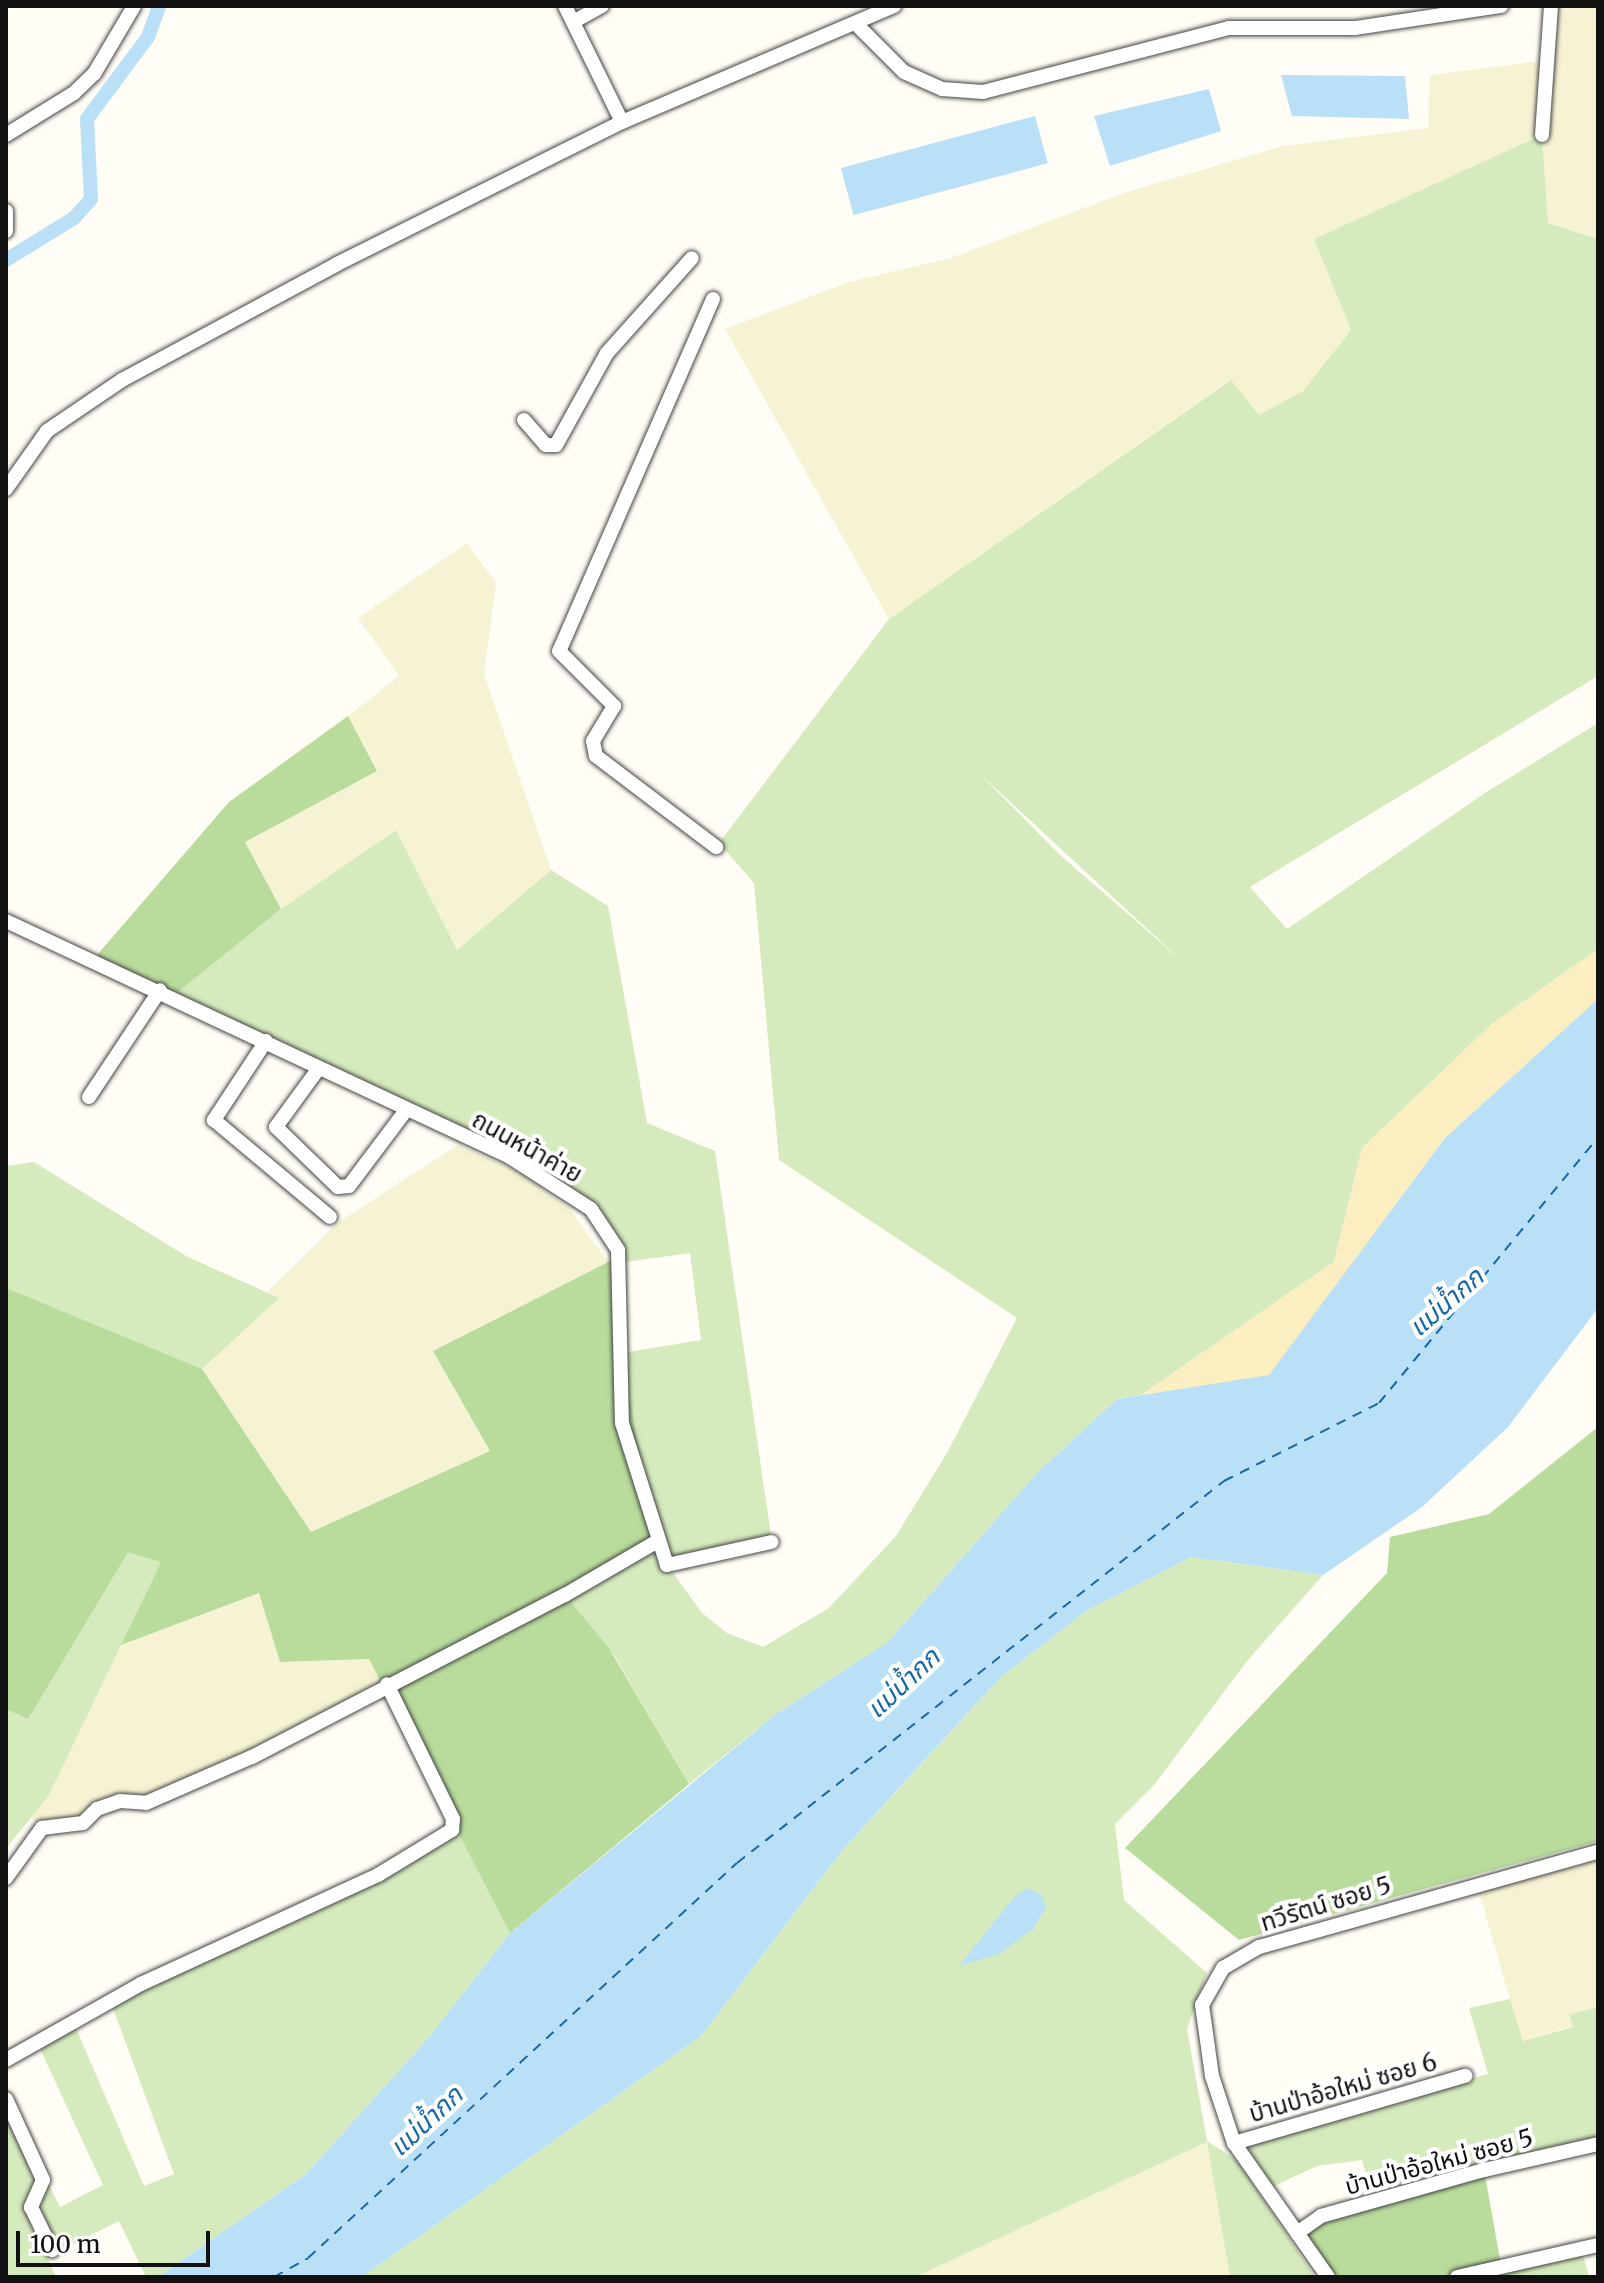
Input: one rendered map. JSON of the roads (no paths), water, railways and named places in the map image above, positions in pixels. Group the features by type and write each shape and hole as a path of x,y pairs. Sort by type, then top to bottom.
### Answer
{"street":[{"path":"6,135 74,93 94,74 134,6"},
{"path":"565,6 622,122"},
{"path":"573,22 602,6"},
{"path":"6,489 47,431 122,380 337,264 622,122 894,6"},
{"path":"856,24 904,72 942,89 973,92 1001,90 1175,38 1229,28 1355,28 1501,6"},
{"path":"1542,135 1551,6"},
{"path":"6,211 6,231"},
{"path":"524,420 546,445 556,445 607,353 692,258"},
{"path":"713,299 559,651 614,706 593,741 596,756 716,847"},
{"name":"ถนนหน้าค่าย","path":"6,921 160,990 510,1157 591,1209 618,1250 622,1423 656,1542"},
{"path":"89,1097 160,990"},
{"path":"266,1041 214,1120 330,1217"},
{"path":"319,1068 276,1127 338,1187 349,1186 407,1109"},
{"path":"6,1878 42,1828 83,1823 97,1809 120,1801 158,1798 252,1757 387,1684 565,1595 656,1542 667,1565 772,1542"},
{"path":"6,2060 141,1984 378,1875 452,1830 453,1819 387,1684"},
{"name":"ทวีรัตน์ ซอย 5","path":"1328,2277 1234,2143 1212,2076 1202,2005 1223,1968 1259,1947 1598,1852"},
{"name":"บ้านป่าอ้อใหม่ ซอย 6","path":"1234,2143 1465,2076"},
{"path":"6,2099 43,2180 31,2207 52,2250"},
{"name":"บ้านป่าอ้อใหม่ ซอย 5","path":"1297,2233 1321,2216 1484,2170 1598,2144"},
{"path":"1457,2277 1598,2245"}],"water":[{"path":"1281,75 1405,76 1409,119 1292,116"},
{"path":"1209,89 1221,131 1110,166 1094,116"},
{"path":"1035,116 1048,163 854,215 841,168"},
{"name":"แม่น้ำกก","path":"1598,999 1598,1308 1508,1427 1422,1507 1323,1575 1191,1557 1086,1611 1000,1678 841,1852 701,2036 362,2277 158,2277 306,2174 430,2036 510,1933 776,1714 888,1642 1037,1473 1117,1399 1269,1375 1445,1138"},
{"path":"1028,1888 1042,1895 1046,1907 1033,1929 999,1954 959,1966 1014,1897"}],"waterway":[{"path":"6,260 74,218 91,199 87,119 148,37 159,6"}]}
